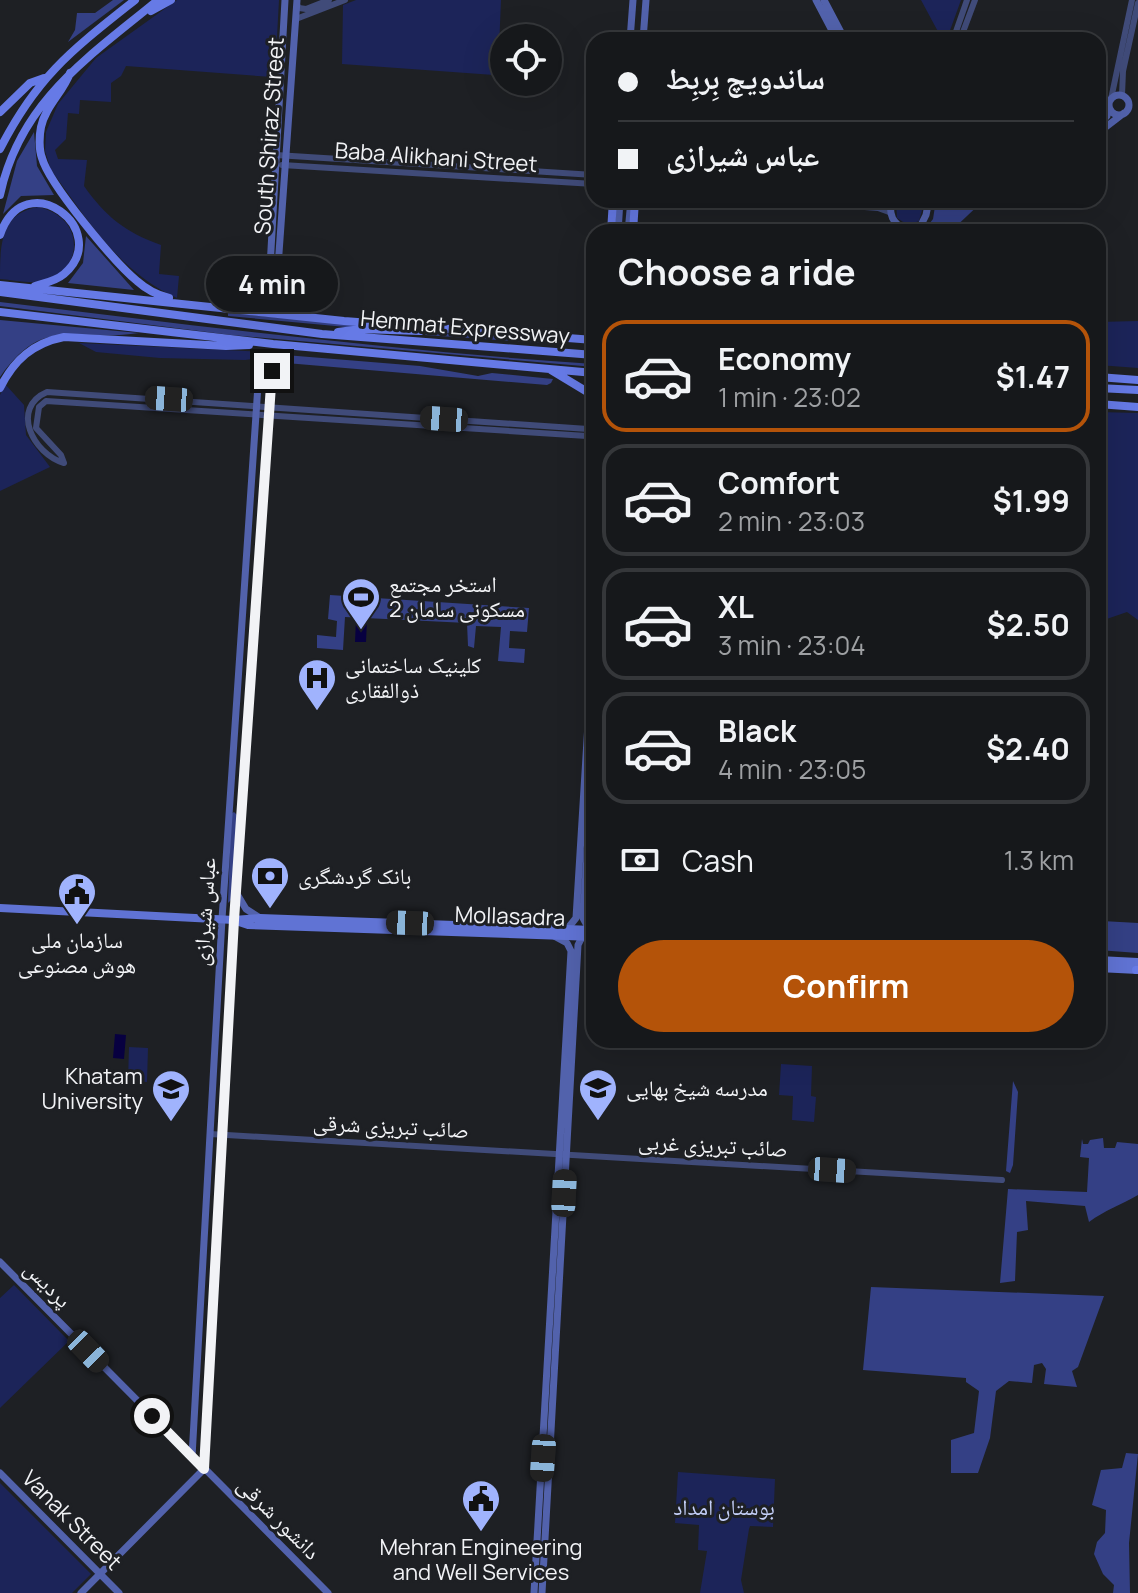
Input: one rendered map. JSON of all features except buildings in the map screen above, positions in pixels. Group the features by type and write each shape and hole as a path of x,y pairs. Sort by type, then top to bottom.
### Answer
{"highway":[{"path":"0,149 16,117 44,78 64,56 135,0"},
{"path":"0,195 4,175 19,140 39,107 70,73 158,0"},
{"path":"133,21 171,0"},
{"path":"70,73 41,127 41,156 51,178 139,283 161,296 193,305"},
{"path":"0,112 30,83 44,78"},
{"path":"0,235 13,213 31,204 58,208 71,220 78,241 74,260 62,275 32,288"},
{"path":"0,285 293,316 586,339"},
{"name":"Hemmat Expressway","path":"0,292 322,334 586,354"},
{"name":"Hemmat Expressway","path":"0,312 273,344 586,372"},
{"path":"322,334 361,329 409,332 445,330"},
{"path":"568,338 586,335"},
{"path":"0,388 8,373 28,351 38,344 64,337 226,346 273,344"},
{"path":"550,369 586,391"},
{"path":"1106,378 1138,380"},
{"path":"1106,388 1138,390"},
{"path":"1106,405 1138,407"}],"main road":[{"name":"South Shiraz Street","path":"281,155 285,0"},
{"name":"South Shiraz Street","path":"293,316 279,302 273,281 280,165 297,0"},
{"path":"631,32 633,0"},
{"path":"644,32 646,0"},
{"path":"816,0 833,32"},
{"path":"824,0 841,32"},
{"path":"1106,127 1126,111 1130,98 1110,101"},
{"path":"1110,101 1115,114 1126,111"},
{"path":"1106,117 1110,101"},
{"path":"890,208 895,224"},
{"name":"عباس شیرازی","path":"192,1457 229,807 261,366 269,367 272,371 235,892 204,1469"},
{"path":"245,583 257,584"},
{"path":"571,926 576,918 586,785"},
{"path":"229,807 241,808"},
{"path":"586,872 583,918 586,924"},
{"path":"235,892 246,909 260,918"},
{"path":"223,905 229,908 235,904"},
{"name":"Mollasadra","path":"0,908 234,920 260,918 571,926 586,930"},
{"name":"Mollasadra","path":"234,920 248,925 552,935 586,931"},
{"path":"552,935 567,943 579,944"},
{"path":"571,1009 579,944 586,935"},
{"path":"534,1593 540,1557 571,1009 571,951 567,943"},
{"path":"1106,962 1138,968"},
{"path":"1106,968 1138,968"},
{"name":"پردیس","path":"0,1262 204,1469"},
{"path":"173,1438 184,1441 193,1434"},
{"path":"81,1593 204,1469"},
{"name":"دانشور شرقی","path":"204,1469 327,1592"},
{"name":"Vanak Street","path":"0,1473 119,1593"},
{"path":"540,1557 542,1593"}],"street":[{"path":"297,0 297,6 302,10 329,0"},
{"path":"296,19 345,0"},
{"path":"962,32 967,0"},
{"path":"957,32 975,0"},
{"path":"1110,101 1132,0"},
{"path":"1130,98 1123,71 1138,3"},
{"name":"Baba Alikhani Street","path":"281,155 586,174"},
{"name":"Baba Alikhani Street","path":"280,165 586,184"},
{"path":"496,179 497,169"},
{"path":"569,183 570,173"},
{"path":"878,208 889,212"},
{"path":"256,409 48,401 39,407 36,428 61,455 64,463 55,460 29,431 29,410 36,398 44,393 586,431"},
{"path":"44,393 48,401"},
{"path":"210,1134 222,1135"},
{"name":"صائب تبریزی شرقی","path":"222,1135 563,1153"},
{"name":"صائب تبریزی غربی","path":"563,1153 1002,1180"}],"green space":[{"path":"177,0 279,0 275,73 272,77 126,66 121,76 111,83 111,102 80,100 79,114 68,113 66,139 55,150 58,159 87,160 84,186 100,206 127,229 161,245 159,274 179,276 177,298 138,274 106,243 51,170 45,151 46,132 58,104 96,58"},
{"path":"356,0 501,0 500,24 490,24 490,75 342,64 343,5"},
{"path":"921,0 961,0 949,32 938,32"},
{"path":"38,207 54,213 65,222 72,233 72,258 65,269 54,277 38,282 0,279 2,244 9,224 16,216"},
{"path":"896,208 923,208 919,221 906,224 897,218"},
{"path":"1138,321 1138,368 1106,366 1106,322"},
{"path":"79,343 267,352 266,357 245,360 160,358 96,352"},
{"path":"5,384 24,405 26,435 50,467 0,491 0,395"},
{"path":"1106,412 1138,413 1138,620 1127,612 1106,619"},
{"path":"129,1047 148,1048 147,1082 128,1081"},
{"path":"781,1064 812,1066 811,1096 816,1097 814,1122 792,1120 793,1096 779,1095"},
{"path":"14,1285 69,1341 0,1408 0,1298"},
{"name":"بوستان امداد","path":"678,1472 775,1479 773,1527 750,1526 749,1529 741,1580 744,1593 700,1593 707,1551 698,1550 699,1525 675,1523"},
{"path":"0,1483 91,1574 72,1593 0,1593"}],"shaded area":[{"path":"113,0 124,0 68,42 75,30 77,13 95,13"},
{"path":"34,132 37,166 54,195 21,196 3,214 17,161"},
{"path":"935,208 976,208 958,224 929,224"},
{"path":"86,236 134,290 68,283 83,263"},
{"path":"0,302 371,345 586,363 586,366 231,335 0,306"},
{"path":"228,313 382,327 357,328 228,316"},
{"path":"0,320 139,333 47,338 16,357 0,377"},
{"path":"428,332 558,341 558,344 425,335"},
{"path":"285,355 420,366 478,376 492,373 553,379 547,385 286,363"},
{"path":"330,595 529,608 527,632 510,631 509,648 525,649 524,663 498,661 501,627 476,626 474,648 468,646 467,623 345,617 343,650 317,648 317,635 336,637 337,621 328,619"},
{"name":"استخر مجتمع مسکونی سامان 2","path":"356,619 367,620 366,642 355,642"},
{"path":"234,812 238,816 231,900 228,903 231,814"},
{"path":"1106,921 1138,923 1138,953 1106,951"},
{"path":"115,1034 126,1035 124,1059 113,1058"},
{"path":"1013,1081 1018,1092 1010,1173 1006,1171"},
{"path":"1103,1138 1104,1148 1115,1148 1117,1142 1138,1144 1138,1195 1089,1222 1085,1206 1026,1201 1028,1230 1017,1232 1015,1281 1000,1283 1008,1189 1087,1192 1089,1158 1080,1157 1082,1139 1083,1144 1088,1144 1090,1140"},
{"path":"871,1287 1104,1296 1078,1367 1072,1371 1077,1387 1044,1384 1046,1369 1042,1363 1034,1365 1032,1383 1009,1381 996,1391 990,1438 978,1473 951,1473 951,1440 974,1433 979,1391 966,1382 966,1378 863,1370"},
{"path":"1126,1453 1138,1454 1129,1543 1130,1593 1113,1593 1114,1585 1103,1574 1094,1554 1097,1542 1105,1533 1106,1510 1092,1505 1101,1470 1122,1468"}],"place":[{"name":"استخر مجتمع مسکونی سامان 2","path":"361,631"},
{"name":"کلینیک ساختمانی ذوالفقاری","path":"317,712"},
{"name":"بانک گردشگری","path":"270,910"},
{"name":"سازمان ملی هوش مصنوعی","path":"77,926"},
{"name":"مدرسه شیخ بهایی","path":"598,1122"},
{"name":"Khatam University","path":"171,1123"},
{"name":"Mehran Engineering and Well Services","path":"481,1533"}],"route":[{"path":"152,1416 204,1469 234,920 272,371"}]}
